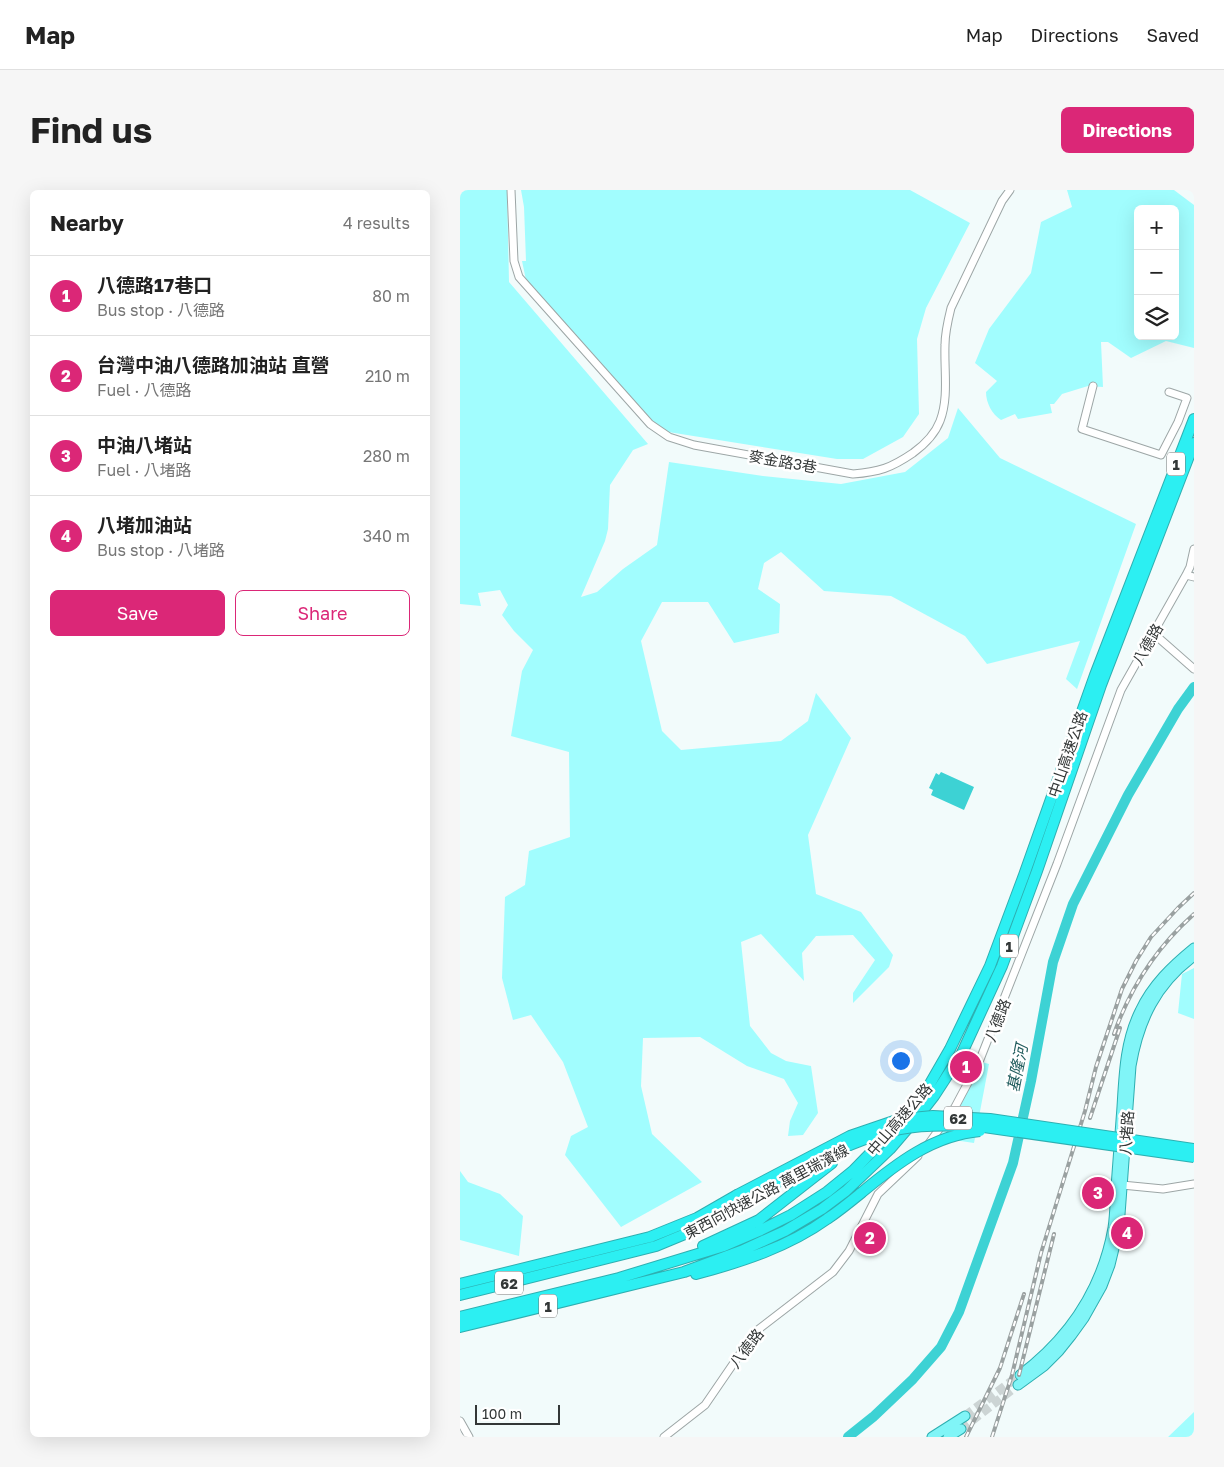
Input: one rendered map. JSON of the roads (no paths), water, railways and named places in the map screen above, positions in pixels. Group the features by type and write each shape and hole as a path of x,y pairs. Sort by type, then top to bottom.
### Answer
{"highway":[{"name":"中山高速公路","path":"460,1317 619,1278 724,1246 759,1231 827,1192 853,1171 888,1135 927,1089 950,1049 990,966 1095,675 1194,419"},
{"name":"中山高速公路","path":"460,1327 684,1272 741,1250 785,1231 822,1209 863,1176 890,1149 934,1096 962,1052 1002,966 1037,871 1101,684 1193,446"},
{"name":"東西向快速公路 萬里瑞濱線","path":"460,1295 656,1246 685,1234 739,1199 850,1136 894,1121 934,1116 990,1119 1194,1148"},
{"path":"619,1278 704,1246 747,1227 781,1204 832,1164 858,1139 867,1133 891,1125 911,1121 953,1119 1194,1156"},
{"name":"東西向快速公路 萬里瑞濱線","path":"460,1284 650,1237 739,1199 861,1141 900,1129 954,1125 984,1127 1194,1156"},
{"path":"636,1284 654,1284 726,1266 792,1241 827,1220 912,1153 957,1135 984,1131 1194,1161"}],"main road":[{"name":"八堵路","path":"1020,1375 1040,1361 1060,1340 1097,1284 1113,1228 1125,1065 1132,1031 1140,1011 1165,973 1194,948"},
{"name":"八堵路","path":"1018,1385 1044,1366 1059,1351 1084,1318 1102,1286 1110,1265 1119,1228 1131,1066 1138,1033 1145,1014 1154,998 1170,977 1194,956"},
{"path":"932,1437 966,1416"},
{"path":"948,1437 960,1429"}],"street":[{"name":"麥金路3巷","path":"511,190 514,261 519,277 650,424 669,437 694,445 853,474 878,472 898,463 916,451 931,437 940,421 945,398 945,344 949,316 1002,202 1010,190"},
{"path":"1093,386 1082,429 1161,456 1179,423 1187,398 1169,392"},
{"name":"八德路","path":"664,1437 705,1405 755,1332 825,1279 842,1261 849,1252 878,1194 929,1143 955,1106 976,1068 999,1014 1121,690 1186,575 1194,549"},
{"path":"1186,575 1194,577"},
{"path":"1153,633 1194,668"},
{"path":"1122,1185 1163,1188 1194,1184"},
{"path":"460,1421 469,1437"}],"waterway":[{"name":"基隆河","path":"848,1437 873,1417 913,1379 941,1347 959,1312 1013,1163 1031,1081 1053,962 1073,904 1128,795 1178,709 1194,687"}],"tunnel":[{"path":"965,1416 1020,1375"},
{"path":"961,1429 1018,1385"}],"railway":[{"path":"992,1437 1012,1375 1041,1253 1085,1111 1096,1067 1122,989 1151,937 1194,893"},
{"path":"1114,1034 1128,1000 1146,969 1168,940 1194,914"},
{"path":"1090,1118 1120,1028"},
{"path":"1019,1375 1054,1234"},
{"path":"966,1437 1000,1368 1024,1294"}],"place":[{"name":"八德路17巷口","path":"966,1067"},
{"name":"中油八堵站","path":"1098,1193"},
{"name":"八堵加油站","path":"1127,1233"},
{"name":"台灣中油八德路加油站 直營","path":"870,1238"}]}
